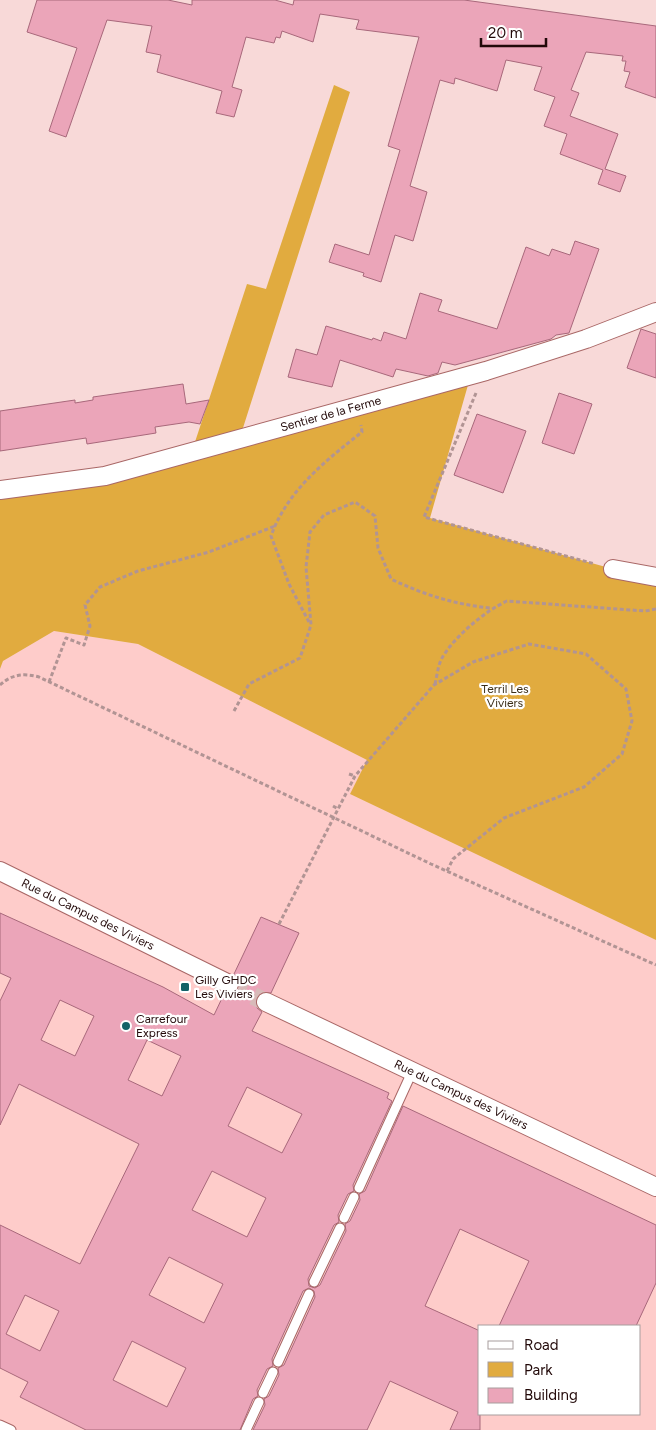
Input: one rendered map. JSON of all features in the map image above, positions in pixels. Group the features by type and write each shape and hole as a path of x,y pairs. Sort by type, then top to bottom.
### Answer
{"street":[{"name":"Sentier de la Ferme","path":"0,490 105,476 486,371 586,339 656,312"},
{"path":"613,569 656,577"},
{"name":"Rue du Campus des Viviers","path":"0,871 229,984"},
{"name":"Rue du Campus des Viviers","path":"266,1002 656,1187"}],"lane":[{"path":"359,1188 412,1072"},
{"path":"344,1218 354,1197"},
{"path":"314,1282 340,1228"},
{"path":"278,1362 309,1294"},
{"path":"246,1430 273,1372"},
{"path":"0,1425 11,1430"}],"path":[{"path":"486,371 424,517 613,569"},
{"path":"310,625 289,584 271,536 275,526 300,486 362,432 361,406"},
{"path":"234,711 249,684 300,658 310,625 306,567 310,532 324,515 355,502 375,516 378,548 391,579 416,591 470,606 491,608"},
{"path":"49,682 66,638 84,645 90,626 85,605 100,587 138,571 209,552 275,526"},
{"path":"434,685 441,658 468,628 491,608 507,601 645,611 656,609"},
{"path":"278,924 355,776 434,685 473,662 529,644 586,654 626,689 632,721 622,754 584,787 504,818 453,859 447,871"},
{"path":"0,685 14,676 27,673 49,682 334,819 656,965"},
{"path":"348,774 355,776"},
{"path":"333,806 338,809"}],"shaded area":[{"path":"54,631 138,644 367,760 350,794 656,940 656,1430 0,1430 0,669 3,661"}],"green space":[{"path":"334,85 350,92 242,431 194,445 247,284 266,289"},
{"name":"Terril Les Viviers","path":"468,385 430,518 613,569 656,578 656,940 350,794 367,760 138,644 54,631 3,661 0,669 0,499 122,480"}],"building":[{"path":"37,0 168,0 192,5 192,0 275,0 293,5 294,0 464,0 656,26 656,98 625,87 630,72 624,71 626,61 622,61 623,56 586,52 571,90 579,93 570,116 618,134 605,169 626,176 620,192 598,184 603,170 560,154 567,134 544,126 555,97 534,90 542,67 506,60 497,91 455,78 454,84 440,80 410,186 427,192 413,241 395,235 381,282 363,276 364,273 329,262 335,244 369,255 400,150 388,146 419,37 356,29 359,20 320,14 313,42 282,31 280,38 276,37 274,43 246,37 232,87 242,90 234,117 216,113 222,91 157,72 161,55 146,52 152,26 107,20 66,137 49,131 77,48 27,32"},
{"path":"575,241 599,249 569,333 556,335 551,339 455,365 442,362 438,373 428,376 396,369 393,377 340,360 332,387 288,377 296,349 317,355 326,326 372,340 373,338 381,341 384,332 406,339 420,293 442,300 438,311 497,329 526,247 549,256 552,249 570,255"},
{"path":"641,329 656,334 656,378 627,368"},
{"path":"183,384 186,404 209,400 200,424 189,422 155,427 156,433 87,444 86,438 0,451 0,411 75,400 75,403 93,400 93,397"},
{"path":"559,393 592,404 574,454 542,443"},
{"path":"477,414 526,431 503,493 454,475"},
{"path":"0,913 163,987 214,1015 224,994 234,993 239,988 238,979 234,974 261,917 299,933 271,993 260,993 256,998 257,1008 262,1012 252,1031 389,1093 387,1098 392,1101 353,1185 354,1191 348,1194 338,1215 339,1222 334,1225 308,1279 309,1286 315,1288 320,1285 346,1231 345,1224 350,1221 360,1200 359,1194 365,1191 403,1106 656,1225 656,1283 636,1325 499,1325 529,1261 460,1229 425,1306 478,1330 478,1415 480,1415 480,1430 450,1430 458,1412 390,1381 367,1430 253,1430 265,1405 264,1399 269,1396 279,1375 278,1368 284,1365 315,1297 314,1291 309,1288 303,1291 272,1359 273,1366 267,1369 257,1390 258,1396 253,1399 240,1430 86,1430 20,1397 28,1382 0,1368 0,1225 80,1264 139,1144 19,1084 0,1125 0,1001 11,978 0,973","holes":["60,1000 94,1016 75,1056 41,1040","147,1040 181,1056 162,1096 128,1080","247,1087 302,1114 282,1153 228,1126","212,1171 266,1198 247,1237 192,1210","169,1257 223,1284 204,1323 149,1295","25,1295 59,1311 40,1351 6,1334","132,1341 186,1368 167,1407 113,1380"]}],"tunnel":[{"path":"229,984 266,1002"}],"place":[{"name":"Gilly GHDC Les Viviers","path":"185,987"},
{"name":"Carrefour Express","path":"126,1026"}]}
